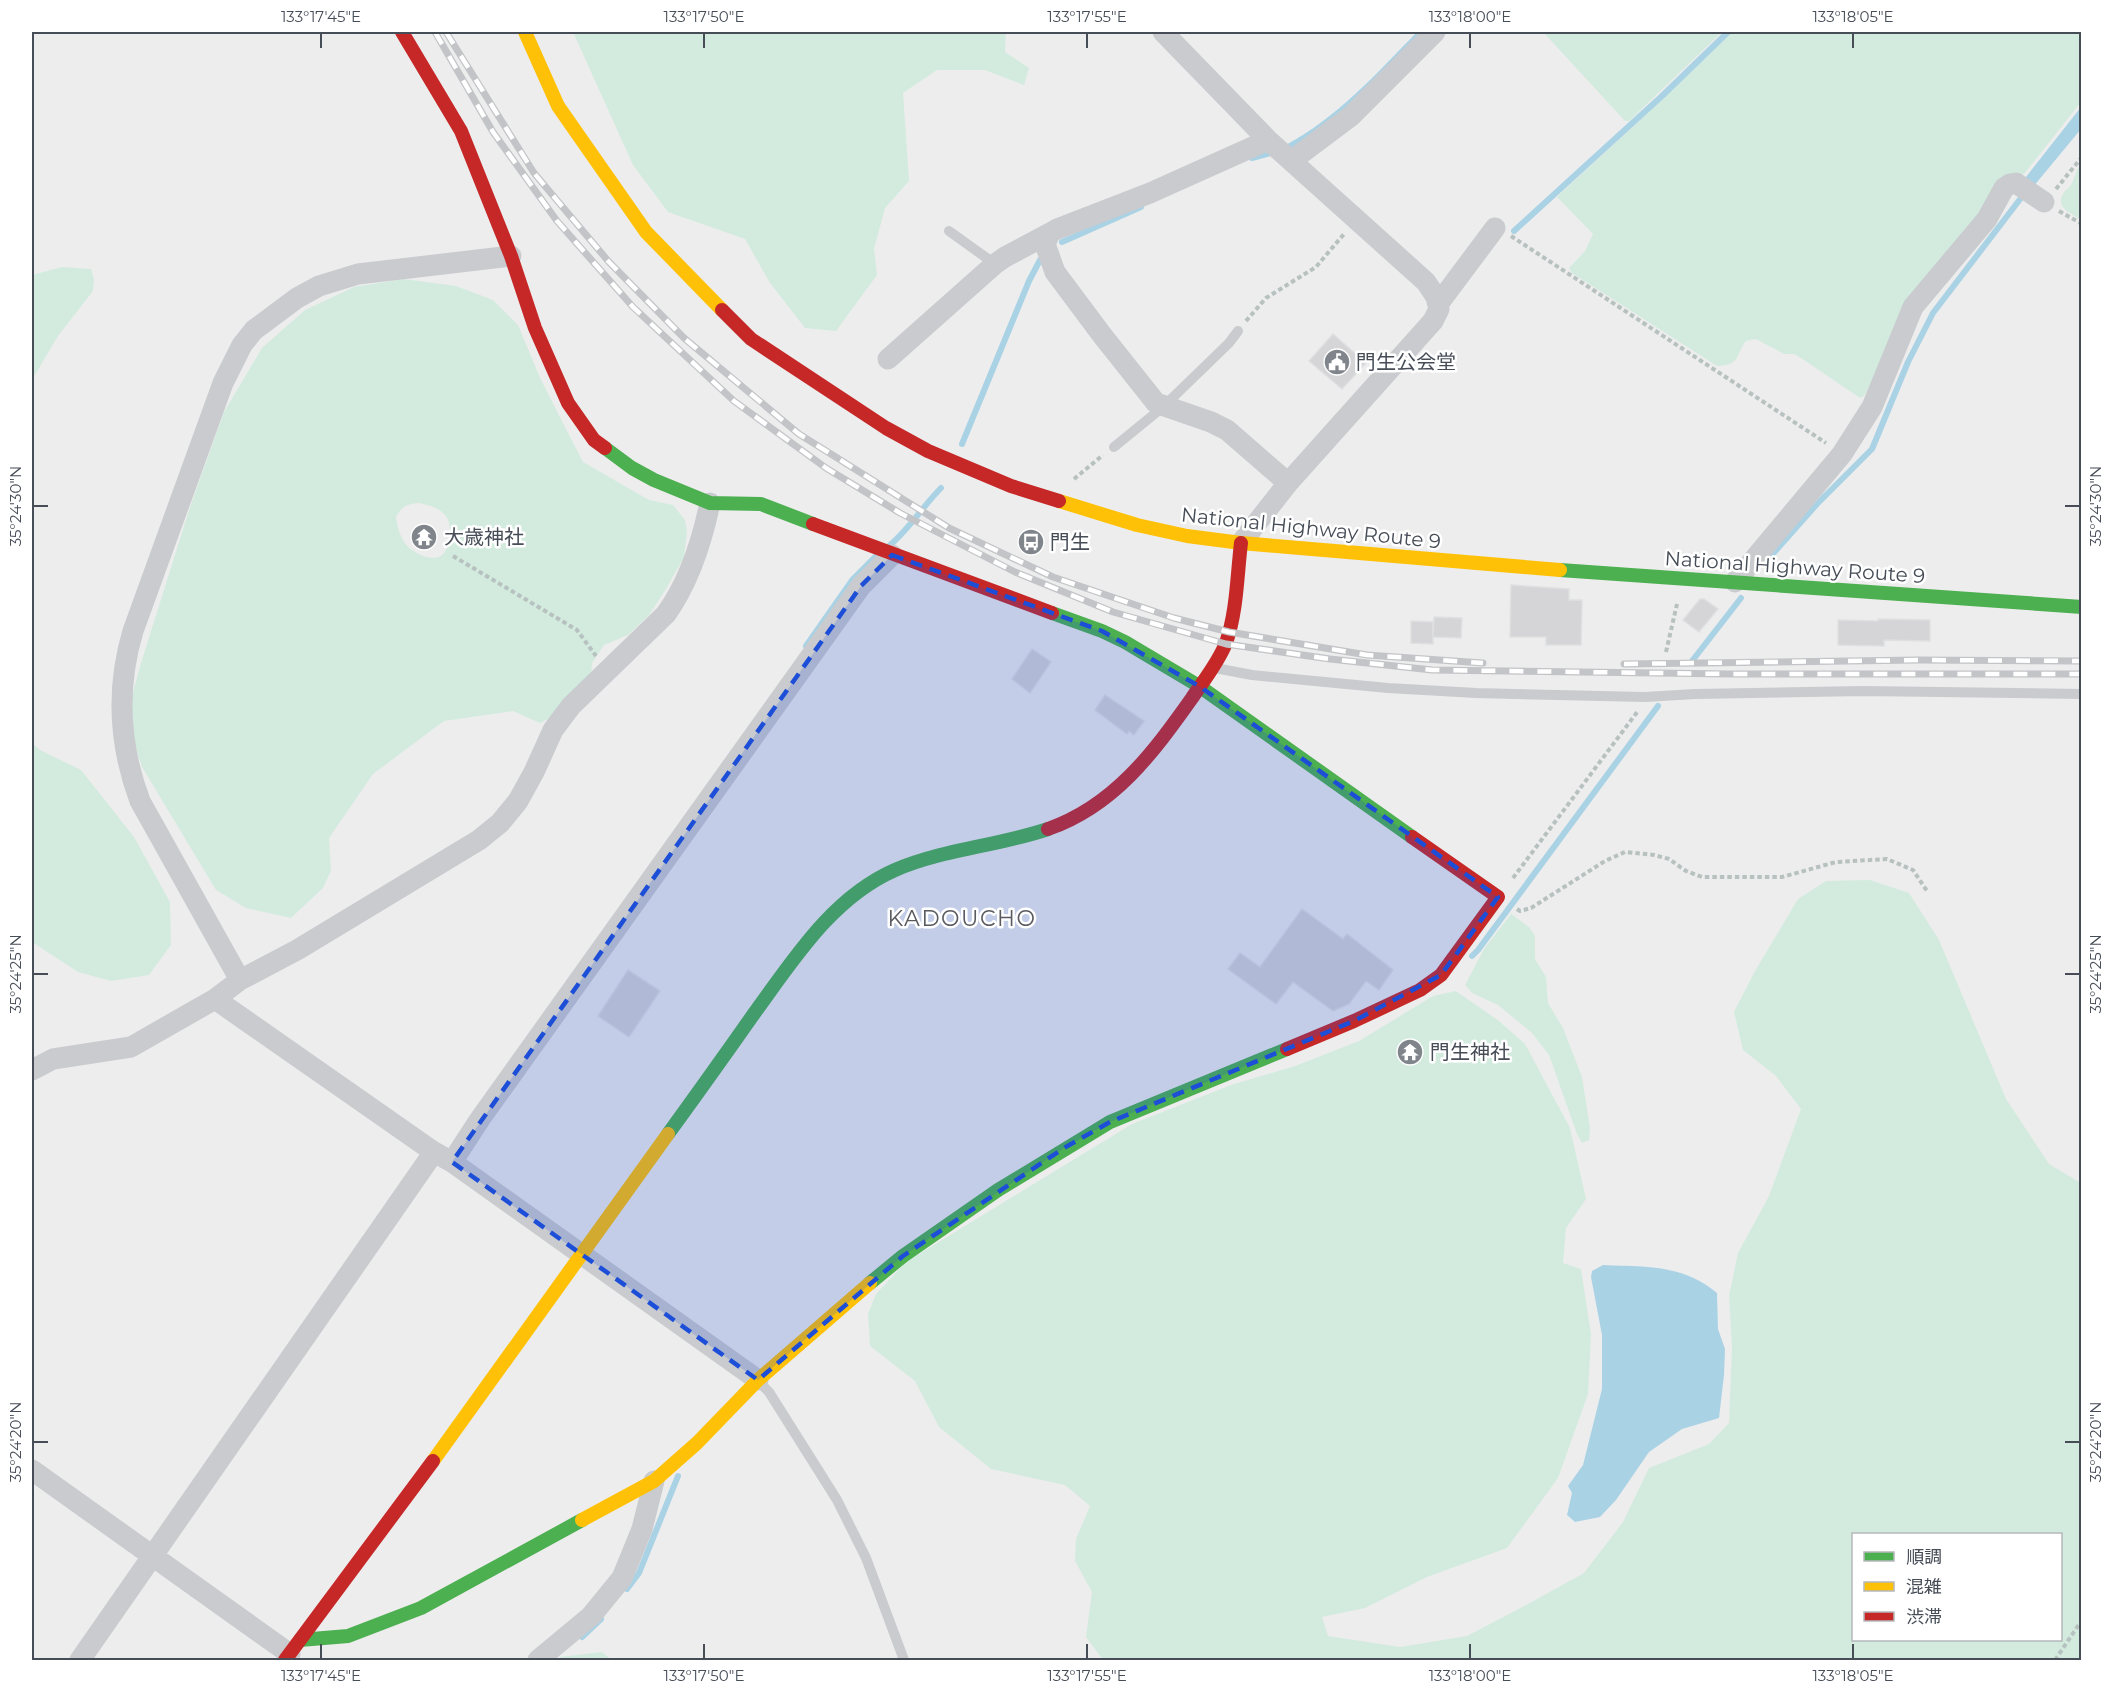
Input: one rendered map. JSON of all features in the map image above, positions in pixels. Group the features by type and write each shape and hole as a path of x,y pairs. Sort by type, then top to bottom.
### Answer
{"main road":[{"path":"292,1652 348,1636 421,1608 654,1480 763,1386 843,1305 903,1256 998,1190 1110,1122 1354,1021 1420,990 1441,975 1498,897 1200,686 1125,642 1102,631 890,554 761,504 710,503 654,480 632,468 594,440 568,403 535,328 511,256 461,131 402,32"},
{"name":"National Highway Route 9","path":"525,32 558,106 646,232 751,339 886,428 928,452 1011,486 1137,525 1187,536 1241,543 1490,565 2082,607"},
{"path":"292,1652 582,1256 801,950 835,912 869,883 904,866 933,856 1040,832 1067,823 1108,798 1147,760 1221,654 1229,632 1241,543"}],"street":[{"path":"1163,32 1281,151 1426,282 1439,303"},
{"path":"888,359 994,264 1050,233 1187,177 1281,151 1351,116 1435,32"},
{"path":"1735,582 1842,454 1872,407 1913,307 1987,219 2004,188 2016,183 2034,195"},
{"path":"1241,543 1288,483 1433,321 1438,313 1439,303 1495,228"},
{"path":"1050,233 1045,244 1055,272 1156,403 1227,430 1288,483"},
{"path":"240,980 140,801 131,776 126,751 121,704 125,657 133,631 223,383 242,345 254,330 289,303 320,286 358,274 511,256"},
{"path":"32,1070 53,1059 131,1047 215,999 240,980 297,950 420,877 479,840 500,823 518,801 553,730 571,706 666,614 674,602 705,527 710,503"},
{"path":"80,1660 152,1555 443,1157 480,1119 861,586 890,554"},
{"path":"215,999 443,1157 763,1386"},
{"path":"32,1470 292,1652"},
{"path":"538,1660 591,1616 622,1578 642,1529 654,1480"}],"lane":[{"path":"949,231 994,264"},
{"path":"1114,447 1163,407 1229,343 1238,331"},
{"path":"1212,668 1252,675 1388,688 1476,693 1645,697 1863,691 2082,694"},
{"path":"763,1386 837,1500 877,1583 904,1660"}],"path":[{"path":"2034,195 2082,158"},
{"path":"1238,331 1266,298 1316,267 1356,220"},
{"path":"1495,228 1511,236 1842,454"},
{"path":"1071,481 1114,447"},
{"path":"453,556 577,630 608,670"},
{"path":"1666,652 1677,602"},
{"path":"1498,897 1641,707 1645,697"},
{"path":"1515,908 1520,911 1531,908 1605,861 1625,852 1669,859 1686,871 1702,877 1782,877 1836,862 1887,859 1913,870 1927,891"},
{"path":"2055,1660 2082,1620"}],"highlighted area":[{"path":"892,555 1102,631 1199,686 1498,897 1441,975 1354,1021 1110,1122 1064,1148 903,1256 758,1380 452,1162 861,586"}],"green space":[{"path":"573,32 1006,32 1005,52 1029,68 1024,85 985,70 937,70 903,93 909,181 885,208 874,249 877,275 836,331 805,328 770,283 745,239 668,212 633,165"},
{"path":"1543,32 1722,32 1629,121 1625,121"},
{"path":"1731,32 2081,32 2081,102 2024,174 2008,176 1864,396 1860,398 1794,354 1784,354 1756,339 1746,341 1730,364 1717,366 1572,273 1569,268 1585,251 1593,234 1557,197 1663,99"},
{"path":"2081,163 2081,220 2062,206 2061,197 2071,185"},
{"path":"62,267 91,269 94,279 93,291 58,336 32,380 32,275"},
{"path":"404,279 456,286 493,300 518,325 541,380 583,462 649,500 673,505 685,520 687,532 684,557 649,615 628,635 604,645 592,663 591,679 561,713 540,723 513,711 444,721 373,774 329,838 331,871 323,888 291,918 246,908 216,890 142,767 126,718 190,507 224,412 262,348 305,310 354,287","holes":["419,503 433,507 448,519 449,543 447,549 439,557 424,556 413,551 405,544 398,529 396,517 400,510 408,505"]},
{"path":"32,743 40,750 81,770 134,837 170,902 171,945 149,975 111,981 78,972 32,942"},
{"path":"1870,880 1909,893 1939,940 2006,1099 2049,1164 2081,1183 2081,1660 1103,1660 1086,1637 1092,1592 1075,1561 1076,1539 1090,1506 1065,1485 991,1469 939,1427 915,1381 870,1346 868,1314 876,1294 906,1262 1132,1124 1231,1085 1295,1066 1359,1041 1433,996 1456,991 1499,1021 1525,1044 1570,1128 1586,1199 1566,1228 1563,1263 1581,1269 1591,1334 1588,1394 1558,1478 1507,1548 1427,1577 1365,1608 1322,1617 1328,1636 1400,1647 1467,1636 1584,1573 1623,1522 1649,1468 1709,1444 1729,1423 1732,1347 1729,1296 1738,1253 1769,1196 1801,1109 1776,1076 1743,1050 1734,1012 1755,971 1798,899 1826,881"},
{"path":"1511,914 1529,927 1535,936 1535,959 1546,977 1548,1003 1563,1028 1582,1077 1590,1128 1589,1140 1582,1143 1549,1055 1532,1033 1498,1005 1472,993 1465,985 1484,949"},
{"path":"602,1652 612,1660 557,1660 560,1657"}],"water":[{"path":"1417,32 1428,32 1356,105 1291,153 1284,146 1339,109"},
{"path":"2081,107 2081,129 2033,187 2026,183 2026,177"},
{"path":"1603,1265 1649,1267 1677,1272 1691,1277 1717,1293 1718,1329 1725,1349 1724,1375 1719,1418 1682,1429 1649,1452 1616,1500 1600,1517 1575,1522 1567,1515 1572,1493 1568,1486 1583,1465 1602,1389 1602,1335 1591,1277 1592,1271"}],"building":[{"name":"門生公会堂","path":"1333,334 1366,363 1342,389 1309,361"},
{"path":"1511,585 1569,589 1569,600 1582,600 1581,645 1546,645 1546,637 1510,637"},
{"path":"1700,599 1704,599 1718,609 1699,632 1683,620"},
{"path":"1434,617 1462,618 1461,638 1433,637"},
{"path":"1878,619 1930,620 1930,641 1884,640 1884,646 1838,645 1838,620 1878,621"},
{"path":"1411,621 1433,622 1433,644 1411,643"},
{"path":"1032,649 1051,662 1030,693 1012,679"},
{"path":"1105,695 1144,721 1134,735 1129,731 1127,734 1095,710"},
{"path":"1302,909 1343,939 1347,934 1393,970 1379,990 1366,981 1349,1004 1333,1011 1293,982 1276,1004 1228,969 1240,953 1260,967"},
{"path":"628,970 660,991 629,1037 598,1016"}],"waterway":[{"path":"1514,231 1662,96 1728,32"},
{"path":"1252,158 1274,152"},
{"path":"1769,558 1817,504 1872,449 1908,362 1933,313 2024,194"},
{"path":"1062,242 1141,207"},
{"path":"962,444 1029,281 1040,260"},
{"path":"890,545 941,488"},
{"path":"806,646 853,579 875,557"},
{"path":"1692,661 1741,598"},
{"path":"1472,956 1658,706"},
{"path":"627,1589 639,1573 678,1476"},
{"path":"582,1637 601,1619"}],"railway":[{"path":"435,32 493,132 557,221 633,307 734,401 826,468 900,513 1015,572 1113,612 1226,644 1330,659 1432,670 1729,674 2082,674"},
{"path":"446,32 534,173 609,262 684,338 799,434 949,528 1053,577 1174,618 1229,632 1367,655 1483,663"},
{"path":"1624,664 1918,660 2082,661"}],"traffic: fast":[{"path":"605,448 632,468 654,480 710,503 761,504 813,524"},
{"path":"1560,570 2082,607"},
{"path":"1052,613 1125,642 1199,686 1412,837"},
{"path":"668,1134 798,953 832,914 851,897 872,882 914,863 1048,829"},
{"path":"870,1283 903,1256 998,1190 1110,1122 1287,1049"},
{"path":"300,1640 348,1636 421,1608 582,1520"}],"traffic: slow":[{"path":"525,32 558,106 646,232 722,310"},
{"path":"1059,501 1137,525 1187,536 1241,543 1560,570"},
{"path":"433,1461 668,1134"},
{"path":"582,1520 654,1481 697,1443 758,1380 870,1283"}],"traffic: jam":[{"path":"402,32 461,131 511,256 535,328 568,403 594,440 605,448"},
{"path":"722,310 751,339 886,428 928,451 1011,486 1059,501"},
{"path":"813,524 1052,613"},
{"path":"1048,829 1093,807 1130,776 1147,758 1210,671 1223,650 1230,631 1235,606 1241,543"},
{"path":"1287,1049 1420,990 1441,975 1498,897 1412,837"},
{"path":"285,1660 433,1461"}],"place":[{"name":"門生公会堂","path":"1337,362"},
{"name":"大歳神社","path":"424,537"},
{"name":"門生","path":"1031,542"},
{"name":"門生神社","path":"1410,1052"}],"district":[{"name":"KADOUCHO","path":"962,918"}]}
